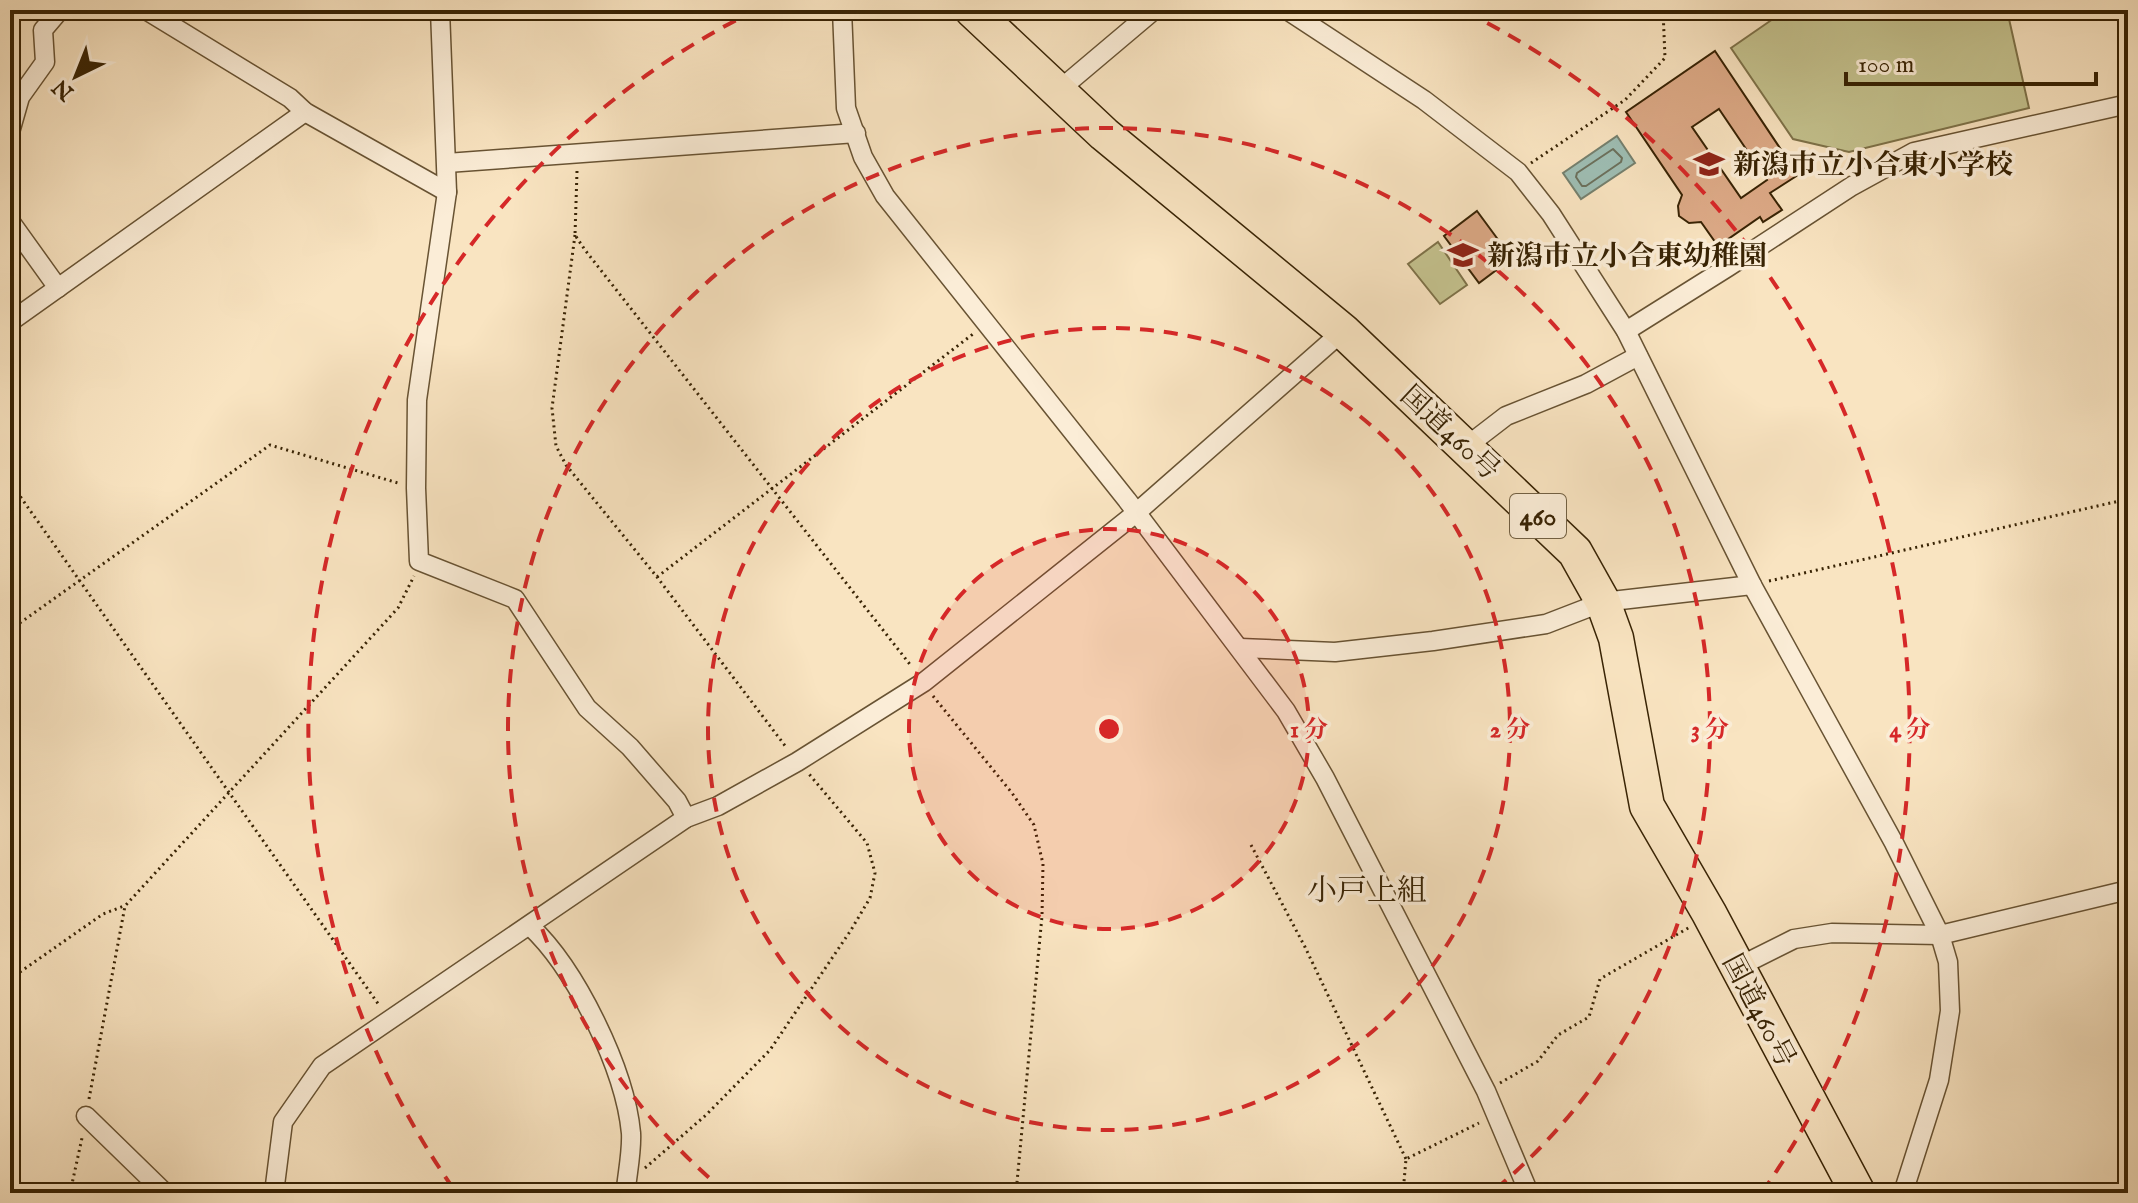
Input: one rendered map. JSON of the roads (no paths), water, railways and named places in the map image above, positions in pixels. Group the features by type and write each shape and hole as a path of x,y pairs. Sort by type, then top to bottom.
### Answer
{"highway":[{"name":"国道460号","path":"972,10 1104,134 1343,331 1575,552 1603,602 1616,638 1647,806 1709,913 1858,1193"}],"street":[{"path":"10,132 20,97 45,62 43,30 60,10"},
{"path":"146,10 290,98 305,112 447,192"},
{"path":"440,10 447,192 418,386 416,488 419,561 515,599 587,708 630,747 677,801 686,818"},
{"path":"842,10 846,108 863,157 885,196 1136,513 1286,711 1325,778 1486,1091 1529,1193"},
{"path":"1058,91 1154,10"},
{"path":"1287,10 1424,100 1518,172 1551,214 1626,331 1752,585 1894,843 1940,935 1948,962 1950,1011 1939,1080 1903,1193"},
{"path":"1626,331 1852,186 1914,152 2128,104"},
{"path":"10,322 305,112"},
{"path":"447,163 856,133"},
{"path":"10,221 58,288"},
{"path":"274,1193 283,1122 322,1066 686,818 718,806 797,762 924,682 1136,513 1343,331"},
{"path":"1467,446 1506,416 1586,384 1638,356"},
{"path":"1240,648 1335,652 1433,641 1546,624 1603,602 1752,585"},
{"path":"1736,968 1794,939 1832,933 1940,935 2128,890"},
{"path":"530,926 554,951 569,973 619,1080 631,1134 626,1188"},
{"path":"86,1116 165,1193"}],"water":[{"path":"1617,136 1635,163 1581,199 1563,173"}],"place":[{"name":"新潟市立小合東小学校","path":"1709,164"},
{"name":"新潟市立小合東幼稚園","path":"1463,255"}],"district":[{"name":"小戸上組","path":"1367,890"}]}
